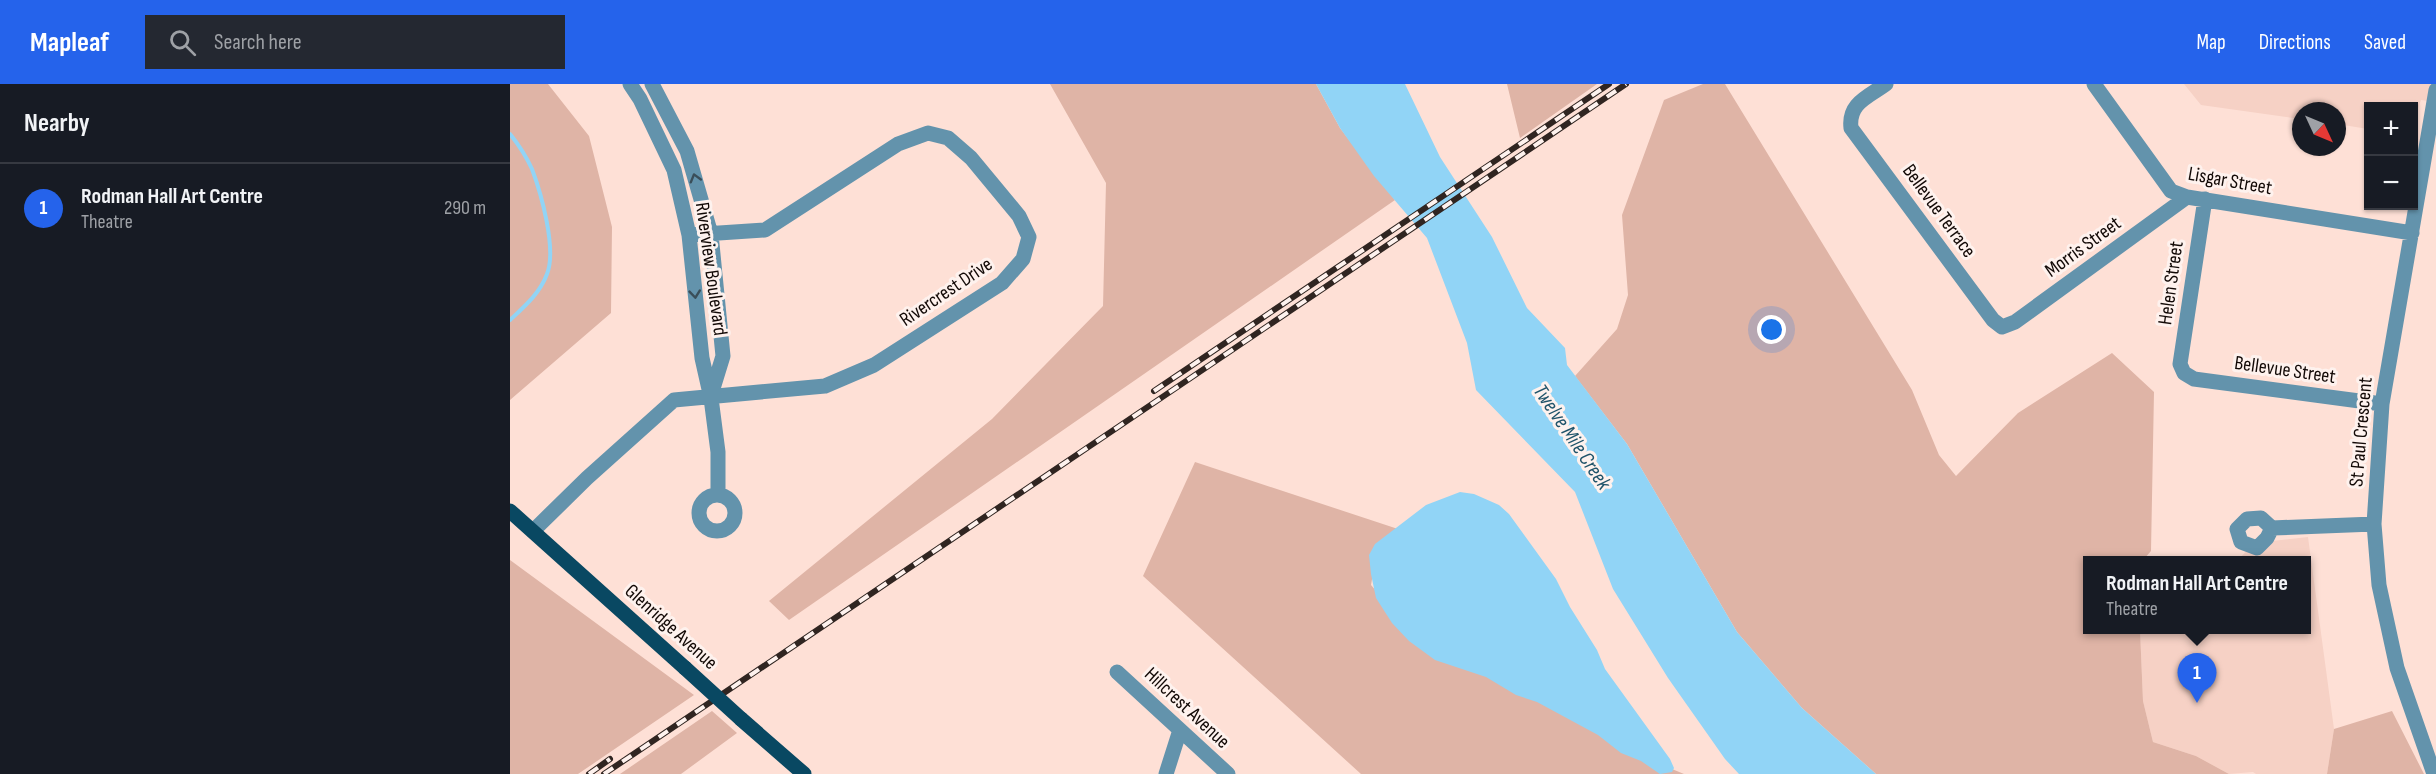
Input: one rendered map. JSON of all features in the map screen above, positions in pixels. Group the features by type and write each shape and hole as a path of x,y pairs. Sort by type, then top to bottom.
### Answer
{"main road":[{"name":"Glenridge Avenue","path":"510,511 804,774"}],"street":[{"name":"Riverview Boulevard","path":"630,84 640,99 674,170 689,236 702,358 711,398"},
{"name":"Bellevue Terrace","path":"1886,84 1854,107 1850,116 1851,128 1993,320 2002,327"},
{"name":"Lisgar Street","path":"2094,84 2170,191 2187,197 2412,233"},
{"name":"Riverview Boulevard","path":"658,86 687,151 711,234 723,356 711,398"},
{"path":"640,99 658,86"},
{"name":"St Paul Crescent","path":"2434,774 2397,668 2379,585 2374,524 2382,404 2436,90"},
{"name":"Rivercrest Drive","path":"689,236 765,230 898,144 928,133 948,138 970,158 1019,216 1029,237 1023,259 1002,283 874,365 825,386 711,398"},
{"name":"Morris Street","path":"2002,327 2015,322 2187,197"},
{"name":"Helen Street","path":"2184,373 2180,364 2205,199"},
{"name":"Bellevue Street","path":"2184,373 2194,379 2382,404"},
{"path":"532,531 674,400 711,398 718,452 718,495"},
{"path":"2272,528 2374,524"},
{"name":"Hillcrest Avenue","path":"1117,672 1228,774"},
{"path":"1166,774 1180,730"}],"shaded area":[{"path":"510,84 548,84 589,136 612,227 611,313 510,400"},
{"path":"1050,84 1316,84 1340,128 1395,200 789,620 769,601 992,419 1103,306 1106,183"},
{"path":"1507,84 1597,84 1520,138"},
{"path":"1703,84 1725,84 1912,390 1939,455 1956,476 2018,413 2112,353 2154,392 2151,551 2147,556 2083,556 2083,634 2140,634 2143,701 2153,742 2196,756 2229,774 1876,774 1802,708 1737,632 1627,444 1575,376 1617,329 1628,295 1622,215 1664,100"},
{"path":"2184,84 2436,84 2436,102 2421,100 2418,109 2418,102 2364,102 2364,128 2346,125 2346,102 2292,102 2292,118 2201,105"},
{"path":"1195,462 1398,529 1377,551 1371,585 1382,598 1617,746 1684,774 1361,774 1143,576"},
{"path":"2308,537 2311,556 2242,556 2254,543"},
{"path":"2311,559 2334,729 2327,774 2256,774 2253,772 2229,774 2196,756 2153,742 2143,701 2140,634 2311,634"},
{"path":"510,560 694,695 578,774 510,774"},
{"path":"712,711 737,733 681,774 620,774"},
{"path":"2392,711 2424,774 2327,774 2334,729"}],"water":[{"name":"Twelve Mile Creek","path":"1316,84 1405,84 1440,157 1492,237 1527,308 1565,348 1567,365 1627,444 1737,632 1802,708 1876,774 1739,774 1725,759 1668,678 1613,589 1575,492 1476,390 1467,343 1427,238 1374,176 1340,128"},
{"path":"1460,492 1474,494 1499,505 1509,514 1556,579 1570,607 1597,650 1605,669 1670,759 1674,768 1672,772 1660,774 1641,761 1621,753 1598,735 1537,702 1516,695 1486,677 1435,660 1409,641 1392,623 1376,598 1369,555 1375,544 1426,505"}],"waterway":[{"path":"510,134 525,155 536,179 547,221 550,250 550,263 540,287 532,299 510,320"}],"railway":[{"path":"1154,391 1609,84"},
{"path":"604,774 1626,84"},
{"path":"589,774 610,759"}],"place":[{"name":"Rodman Hall Art Centre","path":"2197,703"}]}
